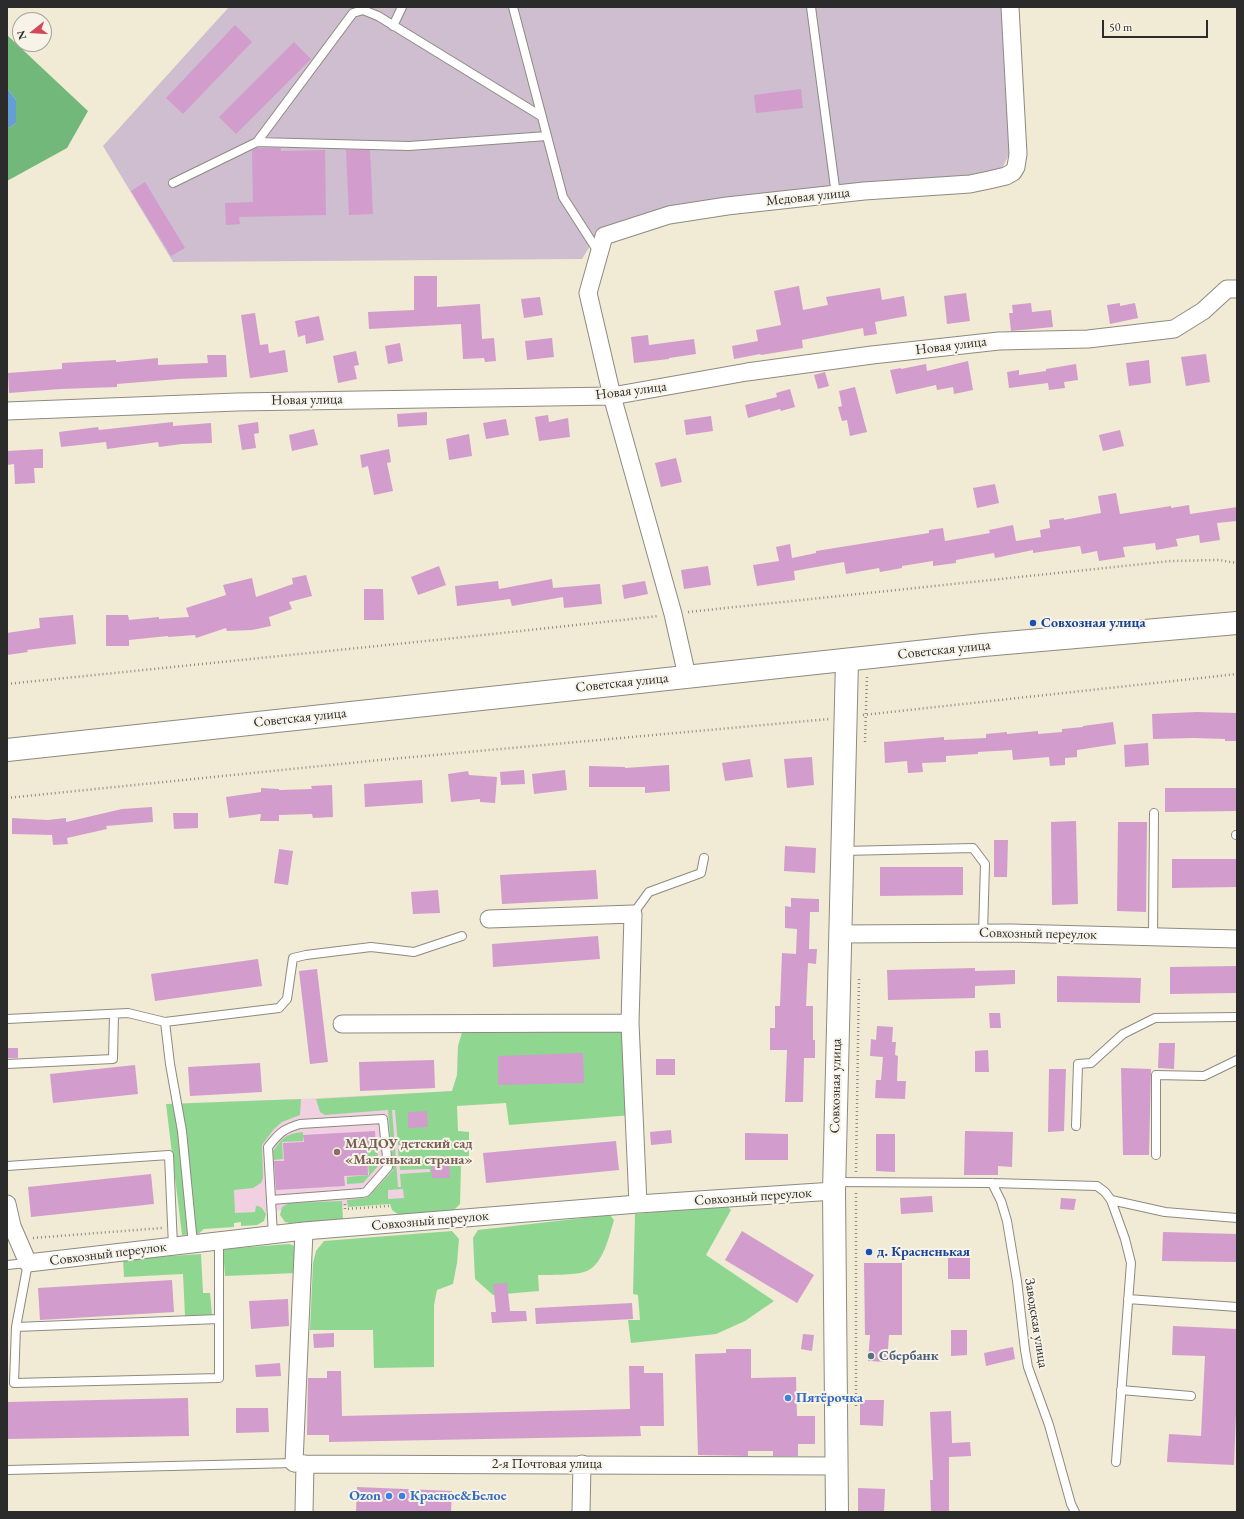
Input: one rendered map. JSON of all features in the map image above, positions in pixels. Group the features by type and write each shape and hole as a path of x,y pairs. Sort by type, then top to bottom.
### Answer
{"main road":[{"name":"Советская улица","path":"7,750 688,676 983,646 1237,623"},
{"name":"Совхозная улица","path":"837,1512 834,1187 842,852 855,716 857,660"}],"street":[{"name":"Медовая улица","path":"688,676 673,614 612,396 588,293 604,236 669,215 727,206 836,194 970,184 1006,176 1013,172 1016,167 1018,154 1010,7"},
{"name":"Новая улица","path":"7,410 237,402 612,396 747,372 872,355 999,341 1088,339 1174,329 1203,311 1226,289 1237,289"},
{"path":"489,919 633,914 630,1023 638,1204"},
{"name":"Совхозный переулок","path":"840,934 983,933 1237,939"},
{"path":"342,1024 630,1023"},
{"name":"Совхозный переулок","path":"28,1263 304,1231 834,1187"},
{"path":"7,1204 12,1226 28,1263"},
{"path":"304,1231 300,1464 304,1512"},
{"name":"2-я Почтовая улица","path":"300,1464 837,1466"},
{"path":"581,1512 582,1464"}],"lane":[{"path":"393,26 402,7"},
{"path":"513,7 563,197 600,254"},
{"path":"811,7 836,194"},
{"path":"173,183 257,142 353,13 362,10 378,16 541,116"},
{"path":"257,142 409,146 547,136"},
{"path":"1152,937 1154,813"},
{"path":"842,852 861,850 973,848 985,864 983,933"},
{"path":"633,914 649,892 701,873 704,858"},
{"path":"7,1019 128,1013 165,1022 279,1008 287,999 293,958 371,947 414,952 462,936"},
{"path":"7,1064 113,1059 114,1014"},
{"path":"1076,1126 1078,1064 1091,1063 1123,1034 1155,1018 1237,1017"},
{"path":"165,1022 170,1064 182,1131 193,1244"},
{"path":"1156,1155 1156,1075 1204,1076 1237,1060"},
{"path":"271,1200 366,1192 388,1167 383,1119 300,1124 288,1127 281,1132 268,1147 271,1200 273,1234"},
{"path":"7,1166 169,1155 173,1246"},
{"path":"834,1187 856,1182 992,1183 1097,1186 1105,1192 1111,1200 1125,1240 1131,1263 1116,1462"},
{"name":"Заводская улица","path":"992,1183 1001,1201 1006,1221 1017,1281 1024,1350 1028,1367 1049,1425 1071,1504 1075,1512"},
{"path":"1111,1200 1165,1212 1237,1218"},
{"path":"7,1265 28,1263 16,1327 14,1383 219,1378 219,1241"},
{"path":"1128,1299 1237,1307"},
{"path":"16,1327 219,1319"},
{"path":"1121,1390 1191,1396"},
{"path":"7,1470 300,1464"}],"path":[{"path":"7,684 465,637 1171,560 1219,560 1237,564"},
{"path":"857,660 855,716 864,746"},
{"path":"7,798 380,760 855,716 1237,674"},
{"path":"856,1412 856,1182 859,974"},
{"path":"344,1195 345,1209 389,1206"},
{"path":"17,1239 172,1227"}],"shaded area":[{"path":"229,7 1005,7 1009,154 999,175 599,231 582,259 173,262 103,146"},
{"name":"МАДОУ детский сад «Маленькая страна»","path":"452,1091 456,1199 224,1214 217,1102"}],"green space":[{"path":"7,35 12,40 12,52 25,52 88,111 67,148 7,181 7,129 16,123 16,100 7,88"},
{"path":"626,1028 632,1115 509,1125 506,1103 457,1106 458,1131 469,1132 469,1165 461,1166 460,1204 452,1212 399,1215 392,1210 390,1204 348,1207 347,1200 365,1198 369,1196 393,1170 388,1110 325,1115 320,1112 316,1099 452,1091 457,1075 458,1046 463,1029","holes":["392,1110 395,1110 398,1145 434,1144 434,1147 398,1149 400,1170 430,1169 430,1172 400,1174 401,1187 398,1187","403,1189 404,1198 388,1199 388,1190"]},
{"path":"301,1099 300,1115 282,1122 274,1129 262,1145 263,1178 261,1183 253,1188 234,1190 235,1213 255,1212 256,1206 263,1209 266,1214 264,1221 257,1225 241,1226 241,1222 234,1223 234,1227 204,1229 198,1234 182,1235 166,1104"},
{"path":"303,1132 303,1141 282,1142 283,1159 274,1160 273,1151 285,1137"},
{"path":"377,1149 379,1165 363,1183 347,1184 347,1177 369,1175 367,1150"},
{"path":"342,1201 343,1220 289,1223 285,1222 280,1215 282,1207 289,1203"},
{"path":"726,1205 731,1210 706,1255 774,1301 745,1321 716,1334 631,1343 628,1320 640,1320 638,1295 633,1294 635,1214"},
{"path":"610,1215 614,1220 607,1242 601,1258 591,1269 575,1274 538,1275 539,1291 493,1295 475,1279 473,1238 478,1230"},
{"path":"452,1231 459,1239 457,1263 453,1284 437,1290 434,1305 434,1367 374,1368 373,1330 310,1330 313,1263 316,1251 324,1241"},
{"path":"289,1244 295,1246 297,1273 225,1276 223,1249"},
{"path":"201,1254 203,1293 210,1293 212,1315 185,1316 183,1274 124,1277 123,1259"}],"water":[{"path":"7,88 16,100 16,123 7,129"}],"building":[{"path":"235,25 252,42 183,114 166,98"},
{"path":"294,42 311,59 236,134 219,117"},
{"path":"801,89 803,108 756,113 754,95"},
{"path":"256,148 281,148 281,151 325,150 326,215 239,217 240,224 226,225 225,203 253,202 252,151"},
{"path":"346,150 370,150 373,214 349,215"},
{"path":"145,182 185,248 171,256 131,191"},
{"path":"414,276 437,276 437,307 480,304 482,339 494,338 496,361 485,362 484,358 463,359 461,324 369,329 368,312 414,310"},
{"path":"799,286 803,310 828,305 826,297 880,288 882,300 904,296 907,316 875,322 877,334 864,336 863,328 802,340 803,348 734,359 732,346 758,341 756,330 781,325 774,291"},
{"path":"966,293 970,321 947,324 944,296"},
{"path":"540,297 543,315 524,318 521,299"},
{"path":"1031,303 1032,312 1051,310 1053,327 1011,331 1009,313 1013,313 1012,305"},
{"path":"1120,303 1120,306 1135,303 1138,318 1110,324 1107,305"},
{"path":"255,313 260,345 268,344 269,353 285,350 288,372 250,378 241,315"},
{"path":"319,316 324,340 306,344 305,335 298,337 295,321"},
{"path":"648,335 649,345 694,339 696,354 634,363 631,337"},
{"path":"552,338 554,357 527,360 525,341"},
{"path":"400,343 403,361 388,364 385,346"},
{"path":"356,351 359,365 354,366 357,379 338,383 333,356"},
{"path":"1206,354 1210,382 1186,386 1181,357"},
{"path":"207,355 226,355 227,377 117,384 117,387 9,393 8,373 62,369 62,363 116,360 116,362 158,358 158,365 208,363"},
{"path":"1149,360 1151,383 1129,386 1126,363"},
{"path":"968,361 973,390 954,394 953,387 937,390 936,385 896,394 890,370 926,364 927,371"},
{"path":"1076,364 1078,380 1064,382 1065,388 1049,390 1048,383 1009,388 1007,372 1019,370 1019,375"},
{"path":"825,372 829,386 818,389 814,375"},
{"path":"855,387 867,432 850,436 847,420 842,421 838,407 842,406 839,391"},
{"path":"790,389 795,407 781,411 780,409 748,418 745,405 777,397 776,393"},
{"path":"427,412 427,425 398,427 397,414"},
{"path":"548,415 549,422 568,418 570,437 539,441 535,417"},
{"path":"711,416 713,431 686,435 684,420"},
{"path":"506,419 509,435 486,439 483,423"},
{"path":"173,422 173,426 211,423 212,443 182,444 159,447 158,442 107,449 106,442 61,447 59,432 98,427 99,430"},
{"path":"258,422 259,433 254,434 256,448 242,450 238,425"},
{"path":"314,429 318,445 292,451 289,435"},
{"path":"1120,430 1124,446 1103,451 1099,435"},
{"path":"469,434 472,456 449,460 446,439"},
{"path":"43,449 43,468 34,468 35,483 15,484 14,464 7,465 7,451"},
{"path":"389,449 391,462 387,463 393,491 374,495 368,466 362,468 360,455"},
{"path":"676,458 682,482 661,487 655,463"},
{"path":"995,484 999,503 977,508 973,488"},
{"path":"1116,493 1120,514 1171,506 1171,508 1189,505 1190,514 1237,507 1237,521 1217,523 1220,540 1200,543 1199,535 1176,539 1178,546 1156,550 1155,543 1123,547 1125,557 1099,561 1097,551 1082,554 1080,546 1033,553 1033,550 995,558 994,553 956,560 956,563 933,566 933,561 902,566 902,568 880,572 879,568 846,574 844,562 794,571 795,580 757,586 753,565 779,561 776,547 790,544 792,558 816,553 816,551 929,533 929,530 943,528 945,541 990,533 989,530 1013,525 1016,541 1041,537 1040,530 1050,528 1049,520 1064,518 1064,520 1101,513 1098,496"},
{"path":"439,566 446,585 418,595 411,577"},
{"path":"708,566 711,585 684,589 681,570"},
{"path":"306,575 312,596 289,602 292,609 269,617 271,626 252,630 227,631 226,628 196,638 195,635 168,636 129,640 129,646 106,646 106,615 128,615 129,620 159,617 159,619 189,617 186,608 226,595 223,585 252,578 256,597 293,584 292,578"},
{"path":"552,579 553,588 600,584 602,604 564,608 563,597 512,606 510,599 457,606 455,586 498,581 499,589"},
{"path":"645,581 648,594 624,599 622,585"},
{"path":"364,589 383,589 384,620 364,620"},
{"path":"73,615 76,644 27,650 28,652 7,655 7,633 40,628 39,618"},
{"path":"1197,712 1237,713 1237,741 1194,738 1153,739 1152,714"},
{"path":"1113,722 1116,744 1077,750 1077,757 1065,758 1065,765 1050,766 1049,757 1013,760 1012,750 946,756 946,762 922,763 923,772 908,773 907,761 885,763 884,742 944,737 944,740 986,738 986,734 1007,732 1007,734 1038,731 1038,734 1062,732 1062,729"},
{"path":"1148,743 1149,765 1125,767 1124,745"},
{"path":"812,757 814,785 787,788 784,759"},
{"path":"750,759 753,777 725,781 722,763"},
{"path":"669,765 670,791 645,793 645,787 589,787 589,766 625,768"},
{"path":"524,770 525,784 501,785 500,772"},
{"path":"565,770 567,790 534,794 532,774"},
{"path":"468,771 469,775 497,777 495,803 480,802 480,799 451,802 448,774"},
{"path":"422,780 423,803 365,807 364,784"},
{"path":"332,785 333,817 313,818 312,814 279,815 279,821 260,821 261,814 229,818 226,797 261,792 261,788 279,790 312,789 311,786"},
{"path":"1165,788 1237,788 1237,811 1165,812"},
{"path":"152,807 153,822 106,826 107,829 67,838 68,844 53,845 52,835 12,834 12,818 48,820 66,818 66,822 122,809"},
{"path":"173,813 198,813 198,828 174,829"},
{"path":"1076,821 1078,904 1052,905 1051,822"},
{"path":"1118,822 1147,822 1146,912 1117,911"},
{"path":"994,840 1008,840 1007,877 994,877"},
{"path":"785,846 816,848 815,873 784,871"},
{"path":"279,849 293,851 288,885 274,883"},
{"path":"1172,859 1237,859 1237,887 1172,888"},
{"path":"880,867 963,867 963,895 880,896"},
{"path":"596,870 598,899 502,904 500,875"},
{"path":"438,890 440,913 413,914 411,892"},
{"path":"791,898 819,899 819,912 810,912 809,949 817,949 816,964 808,963 806,1006 813,1006 813,1040 815,1040 815,1058 804,1058 803,1102 785,1102 787,1050 770,1050 770,1028 775,1028 775,1006 780,1006 782,953 796,954 797,929 785,928 785,906 791,907"},
{"path":"598,936 600,959 493,967 492,944"},
{"path":"258,959 262,986 155,1001 151,974"},
{"path":"1237,966 1237,993 1170,994 1170,967"},
{"path":"975,968 975,971 1015,970 1015,984 975,986 975,998 888,1000 887,970"},
{"path":"317,969 328,1062 310,1064 299,971"},
{"path":"1057,976 1141,978 1140,1003 1057,1002"},
{"path":"989,1013 1000,1013 1001,1028 990,1028"},
{"path":"877,1026 893,1027 892,1042 896,1042 895,1055 898,1056 897,1081 906,1081 905,1099 875,1098 876,1080 881,1080 883,1057 870,1056 871,1039 876,1040"},
{"path":"1159,1043 1175,1043 1174,1069 1158,1068"},
{"path":"7,1048 18,1048 18,1058 7,1058"},
{"path":"988,1050 989,1072 975,1072 975,1051"},
{"path":"583,1053 584,1083 498,1085 498,1056"},
{"path":"656,1059 675,1059 675,1075 656,1075"},
{"path":"434,1060 435,1088 360,1091 359,1062"},
{"path":"260,1063 262,1092 190,1096 188,1067"},
{"path":"135,1065 138,1094 53,1103 50,1074"},
{"path":"1121,1068 1151,1069 1149,1155 1123,1155"},
{"path":"1049,1069 1066,1069 1064,1131 1048,1132"},
{"path":"427,1111 428,1127 408,1128 408,1112"},
{"path":"671,1130 672,1143 651,1145 650,1132"},
{"path":"375,1131 376,1148 367,1148 368,1175 344,1176 345,1186 276,1190 274,1161 284,1161 283,1143 304,1142 303,1135"},
{"path":"965,1131 1013,1132 1012,1167 998,1166 998,1175 964,1175"},
{"path":"745,1133 788,1134 788,1160 745,1160"},
{"path":"876,1134 895,1134 895,1172 876,1171"},
{"path":"616,1141 619,1170 486,1183 483,1153"},
{"path":"431,1159 449,1159 450,1178 432,1178"},
{"path":"151,1174 154,1204 31,1217 28,1187"},
{"path":"932,1196 933,1212 901,1214 900,1198"},
{"path":"1061,1198 1076,1199 1074,1210 1060,1209"},
{"path":"742,1231 814,1275 797,1303 725,1260"},
{"path":"1163,1232 1237,1234 1237,1262 1162,1261"},
{"path":"948,1253 970,1253 970,1279 948,1279"},
{"path":"864,1263 902,1263 902,1335 889,1335 887,1362 868,1361 870,1335 865,1335"},
{"path":"172,1280 174,1312 40,1320 38,1288"},
{"path":"507,1283 510,1311 526,1311 527,1321 492,1323 491,1312 496,1312 493,1284"},
{"path":"288,1299 289,1326 251,1329 249,1301"},
{"path":"632,1303 633,1319 536,1324 535,1308"},
{"path":"1173,1326 1237,1329 1237,1387 1234,1465 1167,1462 1169,1434 1201,1436 1205,1356 1172,1355"},
{"path":"951,1330 967,1330 967,1355 951,1356"},
{"path":"334,1333 334,1347 314,1348 313,1334"},
{"path":"803,1334 814,1335 812,1351 801,1349"},
{"path":"1013,1347 1015,1359 986,1366 984,1353"},
{"path":"726,1349 751,1349 751,1378 796,1377 797,1416 815,1416 815,1444 798,1444 798,1456 773,1456 773,1451 748,1451 748,1456 698,1455 695,1354 726,1353"},
{"path":"280,1363 281,1376 256,1377 255,1365"},
{"path":"629,1366 644,1366 644,1373 663,1373 664,1426 640,1426 641,1436 329,1442 329,1435 307,1435 308,1378 327,1378 327,1371 341,1371 342,1416 630,1409"},
{"path":"188,1398 189,1436 7,1439 7,1402"},
{"path":"860,1400 884,1400 883,1426 860,1425"},
{"path":"236,1408 268,1408 269,1432 236,1433"},
{"path":"951,1411 952,1443 970,1442 971,1456 949,1457 949,1512 931,1512 930,1480 933,1480 930,1412"},
{"path":"357,1487 452,1491 451,1512 356,1512"},
{"path":"858,1488 885,1489 884,1512 858,1512"}],"place":[{"name":"Совхозная улица","path":"1033,623"},
{"name":"МАДОУ детский сад «Маленькая страна»","path":"337,1152"},
{"name":"д. Красненькая","path":"869,1252"},
{"name":"Сбербанк","path":"871,1356"},
{"name":"Пятёрочка","path":"788,1398"},
{"name":"Ozon","path":"389,1496"},
{"name":"Красное&Белое","path":"402,1496"}]}
